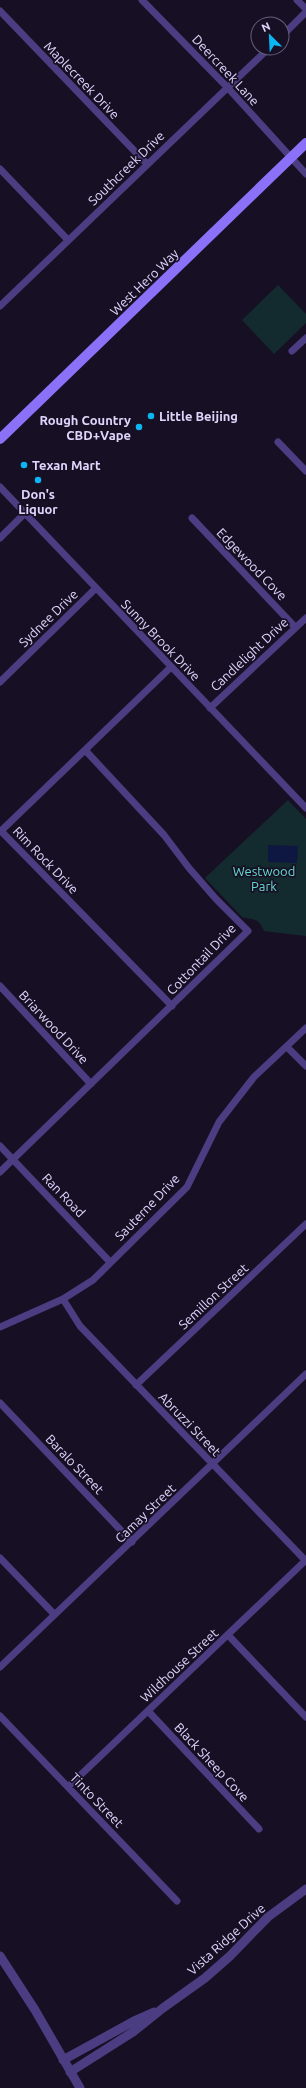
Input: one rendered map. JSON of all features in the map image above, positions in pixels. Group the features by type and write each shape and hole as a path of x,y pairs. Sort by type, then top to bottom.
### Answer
{"main road":[{"name":"West Hero Way","path":"0,439 306,143"}],"street":[{"name":"Deercreek Lane","path":"142,0 228,88 306,174"},
{"path":"297,0 306,9"},
{"name":"Maplecreek Drive","path":"0,11 147,164"},
{"path":"290,28 306,12"},
{"name":"Southcreek Drive","path":"0,306 261,56"},
{"path":"0,168 68,240"},
{"path":"292,351 306,338"},
{"path":"278,442 306,471"},
{"name":"Sunny Brook Drive","path":"0,487 95,589 306,808"},
{"path":"0,538 25,513"},
{"name":"Edgewood Cove","path":"192,518 295,626"},
{"name":"Sydnee Drive","path":"0,682 95,589"},
{"name":"Candlelight Drive","path":"210,708 295,626 306,618"},
{"name":"Rim Rock Drive","path":"171,667 1,831 172,1006"},
{"name":"Cottontail Drive","path":"0,1172 248,932 208,890 164,835 85,750"},
{"name":"Briarwood Drive","path":"0,986 91,1084"},
{"name":"Sauterne Drive","path":"0,1327 63,1299 78,1291 93,1280 187,1187 219,1122 254,1077 306,1028"},
{"path":"287,1047 306,1066"},
{"name":"Ran Road","path":"0,1146 110,1262"},
{"name":"Semillon Street","path":"136,1385 306,1224"},
{"name":"Abruzzi Street","path":"63,1299 80,1326 306,1560"},
{"name":"Camay Street","path":"0,1667 306,1374"},
{"name":"Baralo Street","path":"0,1403 132,1542"},
{"path":"0,1558 54,1614"},
{"name":"Wildhouse Street","path":"68,1787 306,1560"},
{"path":"228,1635 306,1717"},
{"name":"Black Sheep Cove","path":"148,1711 259,1829"},
{"name":"Tinto Street","path":"0,1716 177,1901"},
{"name":"Vista Ridge Drive","path":"70,2072 133,2032 162,2008 205,1978 230,1956 268,1917 306,1889"},
{"path":"0,1956 35,2010 80,2088"},
{"name":"Vista Ridge Drive","path":"63,2060 136,2020 162,2008"}],"green space":[{"path":"278,285 306,314 306,323 274,354 242,320"},
{"name":"Westwood Park","path":"288,800 306,819 306,936 264,931 262,926 257,921 242,917 205,878"}],"water":[{"path":"268,845 298,846 297,863 268,862"}],"place":[{"name":"Little Beijing","path":"151,416"},
{"name":"Rough Country CBD+Vape","path":"139,427"},
{"name":"Texan Mart","path":"24,465"},
{"name":"Don's Liquor","path":"38,480"}]}
